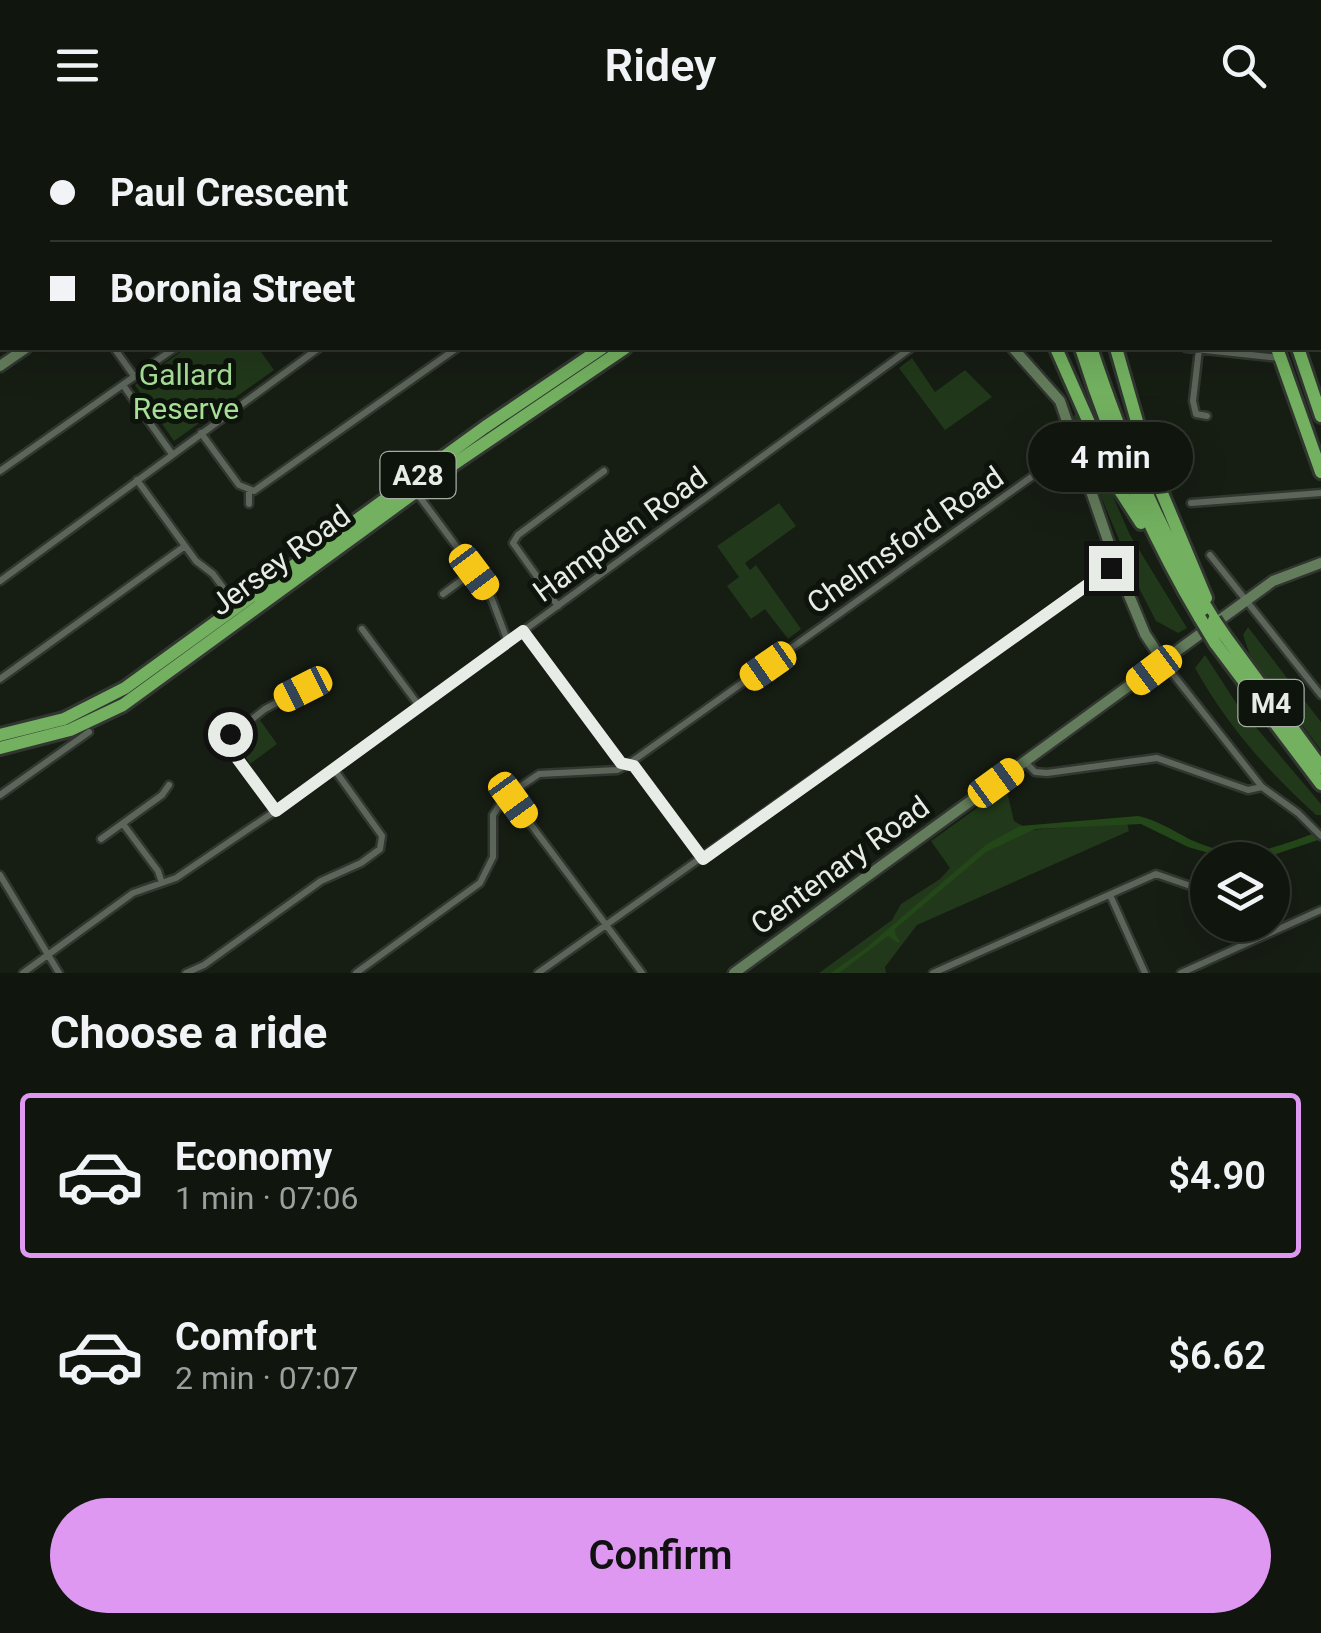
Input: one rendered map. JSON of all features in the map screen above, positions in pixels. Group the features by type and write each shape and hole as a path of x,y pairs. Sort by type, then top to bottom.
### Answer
{"highway":[{"name":"Jersey Road","path":"0,748 49,737 106,714 485,427 599,350"},
{"name":"Jersey Road","path":"0,735 56,722 119,693 621,350"},
{"path":"1057,350 1125,501 1161,549"},
{"name":"M4","path":"1082,350 1114,446 1161,549 1209,615"},
{"name":"M4","path":"1092,350 1144,492 1220,639 1321,784"},
{"path":"1117,350 1148,460 1209,615"},
{"path":"1299,350 1321,416"},
{"path":"1279,353 1321,472"},
{"name":"M4","path":"1220,639 1321,766"}],"main road":[{"path":"0,366 23,350"},
{"path":"1016,350 1060,401 1116,564 1150,644 1164,663"},
{"name":"Centenary Road","path":"734,973 1273,582 1321,562"}],"street":[{"path":"115,350 134,376"},
{"path":"0,471 171,350"},
{"path":"0,581 316,350"},
{"path":"201,432 239,485 250,492 260,489 455,350"},
{"name":"Hampden Road","path":"24,973 133,893 157,888 179,876 276,811 908,350"},
{"path":"1200,350 1193,401 1196,414 1207,416"},
{"path":"1220,350 1279,353"},
{"path":"123,385 172,454"},
{"name":"Chelmsford Road","path":"508,794 539,774 617,770 627,766 1076,446"},
{"path":"558,606 512,543 604,470"},
{"path":"137,480 198,563 213,574 241,612"},
{"path":"249,504 250,492"},
{"path":"416,492 495,602 508,642"},
{"path":"1191,503 1321,493"},
{"path":"0,679 185,546"},
{"path":"1210,555 1321,695"},
{"path":"538,973 1116,564"},
{"path":"443,594 474,572"},
{"path":"362,629 420,708"},
{"path":"523,631 621,763 634,766 703,859"},
{"path":"1164,663 1262,787 1321,836"},
{"path":"276,811 223,739 265,709 303,689"},
{"path":"0,795 89,732"},
{"path":"1024,762 1035,772 1048,772 1157,758 1248,790 1262,787"},
{"path":"186,973 321,880 357,865 382,847 382,836 334,769"},
{"path":"101,839 162,795 169,784"},
{"path":"356,973 480,883 493,857 494,812 508,794 642,973"},
{"path":"123,824 158,871 157,888"},
{"path":"933,973 1158,874 1190,886"},
{"path":"0,875 59,973"},
{"path":"1110,895 1146,973"},
{"path":"1290,924 1321,910"},
{"path":"1181,973 1251,942"}],"green space":[{"name":"Gallard Reserve","path":"183,350 259,350 274,370 174,441 135,385"},
{"path":"912,358 935,392 965,370 992,397 945,430 899,368"},
{"path":"1076,413 1130,535 1187,628 1178,633 1156,621 1140,590 1100,494 1073,417"},
{"path":"779,503 796,526 745,563 750,570 756,565 801,629 788,639 765,609 751,619 727,586 739,577 717,546"},
{"path":"1248,627 1321,722 1321,750 1251,658 1243,635"},
{"path":"1205,655 1238,706 1321,804 1321,815 1316,815 1281,781 1221,710 1195,668"},
{"path":"260,720 277,744 250,764 235,738"},
{"path":"1006,787 1014,821 1030,830 1127,823 1129,831 917,925 885,967 886,973 819,973 892,920 901,904 940,879 950,868 931,841"}],"shaded area":[{"path":"1138,816 1196,842 1190,842 1188,847 1141,824 1035,829 986,852 895,929 898,943 888,936 839,973 831,973 866,948 987,844 1020,826"},
{"path":"1321,831 1321,839 1290,849 1289,842"}],"route":[{"path":"230,734 228,746 276,811 523,631 621,763 634,766 703,859 1111,568"}]}
